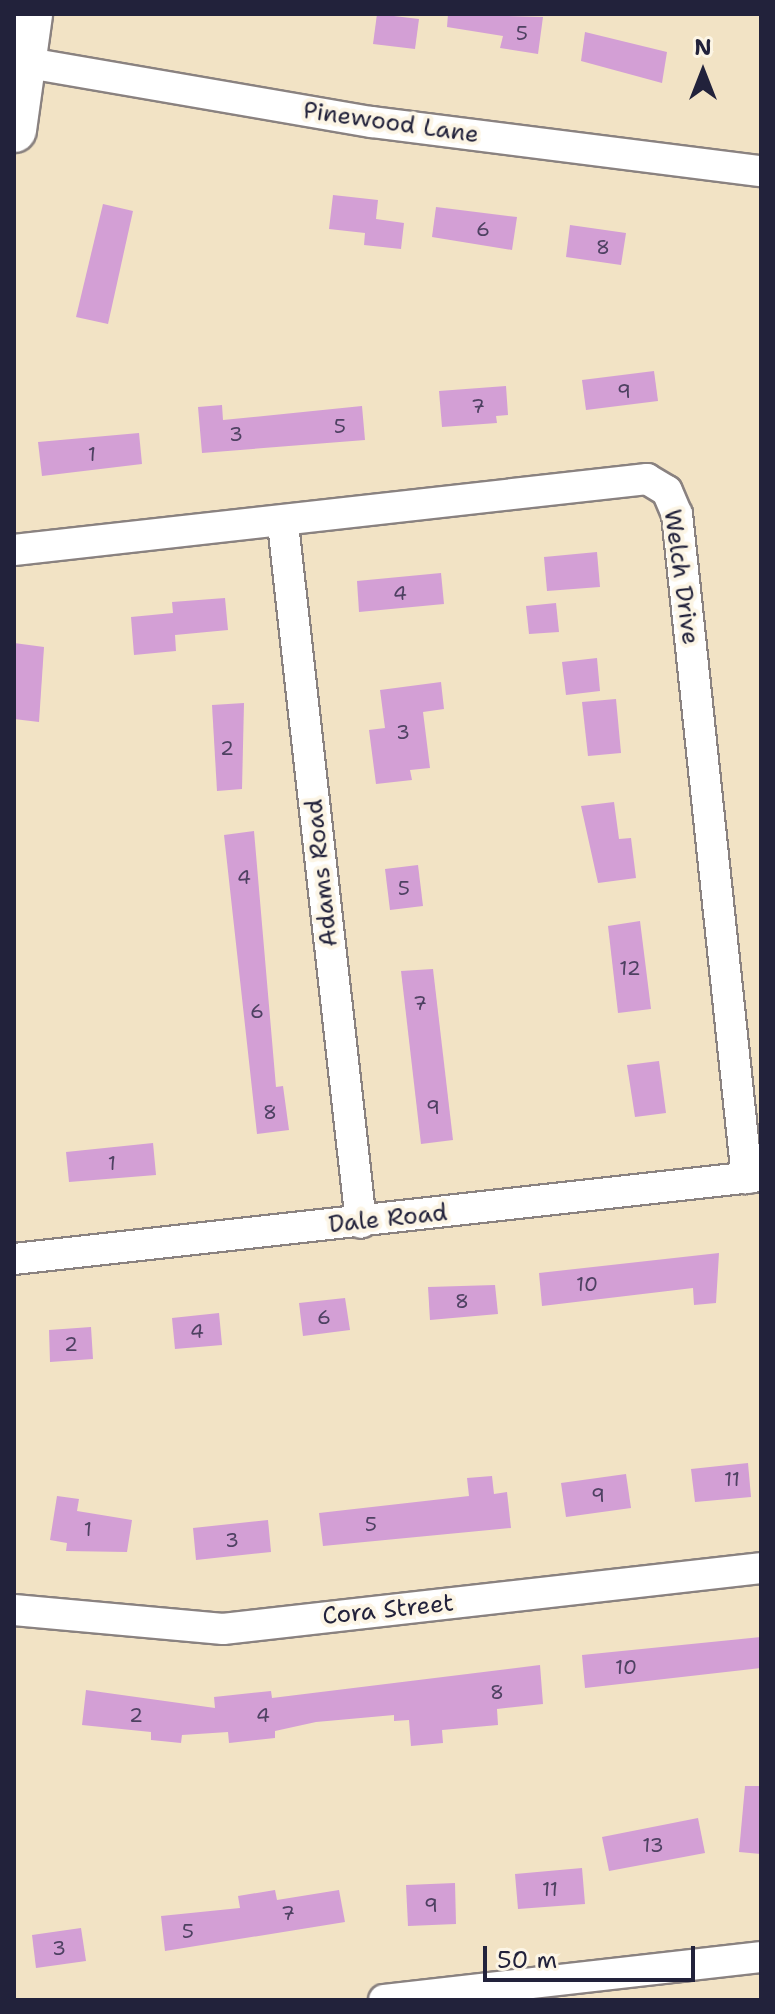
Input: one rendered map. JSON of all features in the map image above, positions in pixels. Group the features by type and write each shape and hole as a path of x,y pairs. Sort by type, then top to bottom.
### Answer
{"main road":[{"path":"14,130 30,14"}],"street":[{"name":"Pinewood Lane","path":"23,62 372,122 761,171"},
{"name":"Welch Drive","path":"14,550 283,524 647,479 667,491 677,514 754,1177"},
{"name":"Adams Road","path":"283,524 361,1223"},
{"name":"Dale Road","path":"14,1259 361,1223 754,1177"},
{"name":"Cora Street","path":"14,1610 223,1629 761,1568"},
{"path":"384,2000 761,1957"}],"building":[{"path":"377,14 419,19 415,49 373,44"},
{"path":"448,14 543,17 538,54 500,48 503,36 447,27"},
{"path":"585,32 667,52 662,83 581,61"},
{"path":"333,195 378,200 376,219 404,223 401,249 364,245 365,233 329,229"},
{"path":"103,204 133,211 108,324 76,317"},
{"path":"436,207 517,217 512,250 432,237"},
{"path":"570,225 626,233 621,265 566,257"},
{"path":"654,371 658,401 586,410 582,380"},
{"path":"506,386 508,415 496,416 497,423 442,427 439,391"},
{"path":"222,405 223,420 362,406 365,440 202,453 198,407"},
{"path":"139,433 142,464 42,476 38,442"},
{"path":"597,552 600,587 547,591 544,557"},
{"path":"441,573 444,604 359,612 357,581"},
{"path":"225,598 228,630 175,635 176,651 134,655 131,617 173,613 172,602"},
{"path":"556,603 559,632 529,634 526,606"},
{"path":"14,643 44,647 39,722 14,719"},
{"path":"597,658 600,691 566,695 562,662"},
{"path":"441,682 444,709 423,712 430,768 410,770 412,780 376,784 369,730 385,728 380,690"},
{"path":"616,699 621,753 588,756 582,702"},
{"path":"244,703 242,789 217,791 212,705"},
{"path":"614,802 619,839 631,838 636,878 598,883 581,806"},
{"path":"254,831 276,1087 283,1086 289,1130 257,1134 224,835"},
{"path":"418,865 423,906 390,910 385,869"},
{"path":"640,921 651,1009 618,1013 608,926"},
{"path":"433,969 453,1140 421,1144 401,971"},
{"path":"659,1061 666,1113 635,1117 627,1065"},
{"path":"153,1143 156,1175 69,1182 66,1152"},
{"path":"719,1253 716,1303 694,1305 693,1288 542,1306 539,1273"},
{"path":"495,1285 498,1314 430,1320 428,1287"},
{"path":"345,1298 350,1330 303,1336 299,1303"},
{"path":"219,1313 222,1345 175,1349 172,1318"},
{"path":"91,1327 93,1359 50,1362 49,1330"},
{"path":"748,1463 751,1497 695,1502 691,1469"},
{"path":"626,1474 631,1508 566,1517 561,1483"},
{"path":"492,1476 494,1494 507,1492 511,1528 323,1546 319,1513 469,1496 467,1478"},
{"path":"57,1496 79,1499 77,1511 132,1520 127,1552 66,1551 67,1543 50,1540"},
{"path":"268,1520 271,1552 196,1560 193,1528"},
{"path":"761,1637 761,1668 585,1688 582,1655"},
{"path":"540,1665 543,1704 497,1709 498,1725 442,1730 443,1743 411,1746 409,1720 394,1721 394,1715 316,1722 275,1731 275,1738 229,1743 228,1732 182,1735 181,1743 151,1740 151,1732 82,1725 86,1690 215,1708 214,1697 271,1691 272,1698"},
{"path":"745,1786 761,1786 761,1854 739,1852"},
{"path":"698,1818 705,1853 609,1871 602,1837"},
{"path":"582,1868 585,1904 518,1909 515,1874"},
{"path":"455,1883 456,1924 408,1926 406,1885"},
{"path":"275,1890 277,1900 339,1890 345,1922 165,1951 161,1916 240,1908 238,1896"},
{"path":"81,1928 86,1961 36,1968 32,1935"}]}
